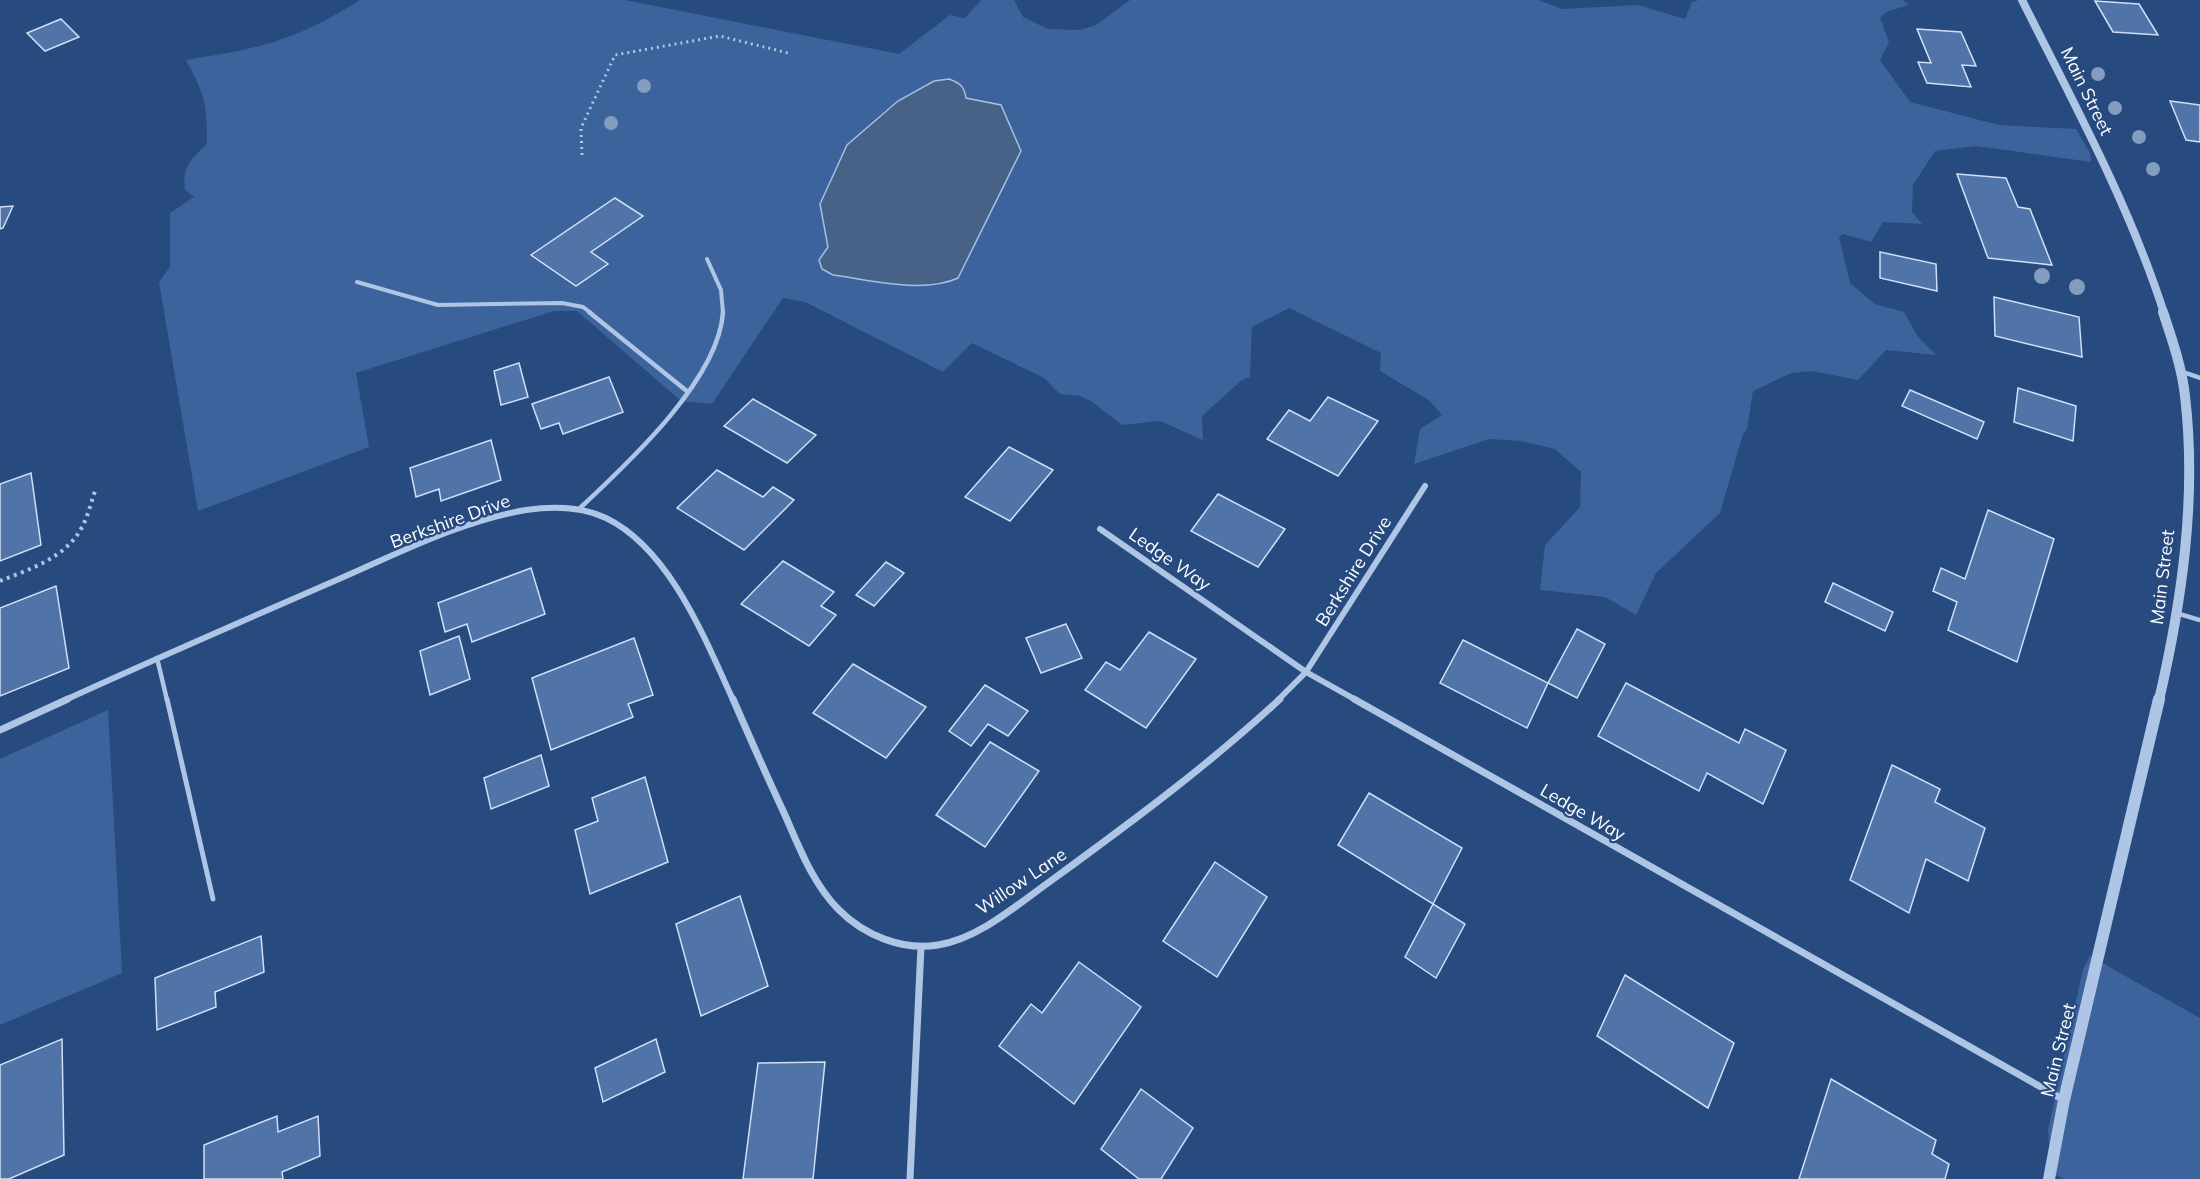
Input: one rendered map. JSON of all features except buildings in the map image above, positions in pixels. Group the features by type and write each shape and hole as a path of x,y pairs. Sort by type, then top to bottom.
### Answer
{"street":[{"name":"Main Street","path":"2022,0 2099,155 2143,256 2169,326 2185,394 2189,451 2186,552 2176,613 2136,801 2064,1100 2049,1179"},
{"name":"Berkshire Drive","path":"1306,672 1425,486"},
{"name":"Berkshire Drive","path":"0,730 157,658 438,536 524,510 579,508 602,515 649,549 673,581 704,638 806,861 832,903 865,930 891,941 921,947"},
{"name":"Ledge Way","path":"1100,529 1306,672 2064,1100"},
{"name":"Willow Lane","path":"921,947 955,940 986,925 1118,833 1283,698 1306,672"},
{"path":"910,1179 921,947"}],"lane":[{"path":"579,508 638,454 688,392 719,335 724,304 718,281 707,259"},
{"path":"357,282 438,305 562,303 583,307 688,392"},
{"path":"2180,371 2200,378"},
{"path":"2176,613 2200,620"},
{"path":"157,658 213,899"}],"path":[{"path":"582,155 581,128 615,56 622,52 720,36 788,53"},
{"path":"0,581 39,566 64,549 79,533 94,491"}],"shaded area":[{"path":"360,0 625,0 899,54 950,15 965,18 981,0 1014,0 1023,17 1048,29 1080,30 1096,25 1130,0 1538,0 1563,9 1638,5 1685,19 1692,2 1699,0 1903,0 1909,5 1886,12 1880,18 1889,42 1880,60 1910,102 1999,125 2076,129 2090,153 2091,162 1976,146 1935,151 1913,185 1912,212 1922,224 1883,222 1871,242 1843,234 1839,237 1850,283 1875,304 1904,312 1918,337 1936,355 1886,350 1858,380 1812,371 1791,373 1753,391 1747,429 1743,434 1720,513 1656,573 1636,615 1605,597 1540,590 1545,545 1580,507 1581,472 1555,449 1521,441 1489,439 1414,464 1420,429 1442,415 1430,401 1380,371 1381,353 1289,308 1252,327 1250,377 1242,380 1202,416 1203,440 1160,421 1122,425 1091,401 1080,396 1060,394 1044,378 972,343 943,372 805,302 783,298 712,404 681,401 577,311 554,311 356,373 369,447 198,511 159,282 170,267 170,213 194,197 185,190 186,169 192,159 207,144 204,100 186,60 235,52 277,41 297,34","holes":["934,81 966,98 944,284 928,286 833,275 819,260 828,247 820,204 847,145 898,101"]},
{"path":"949,79 961,85 966,98 1001,105 1021,151 958,278 929,285 897,284 833,275 822,269 819,260 828,247 820,204 847,145 898,101 934,81"},
{"path":"108,710 122,973 0,1025 0,759"},
{"path":"2090,956 2200,1018 2200,1179 2064,1179 2051,1172 2048,1130 2083,969"}]}
